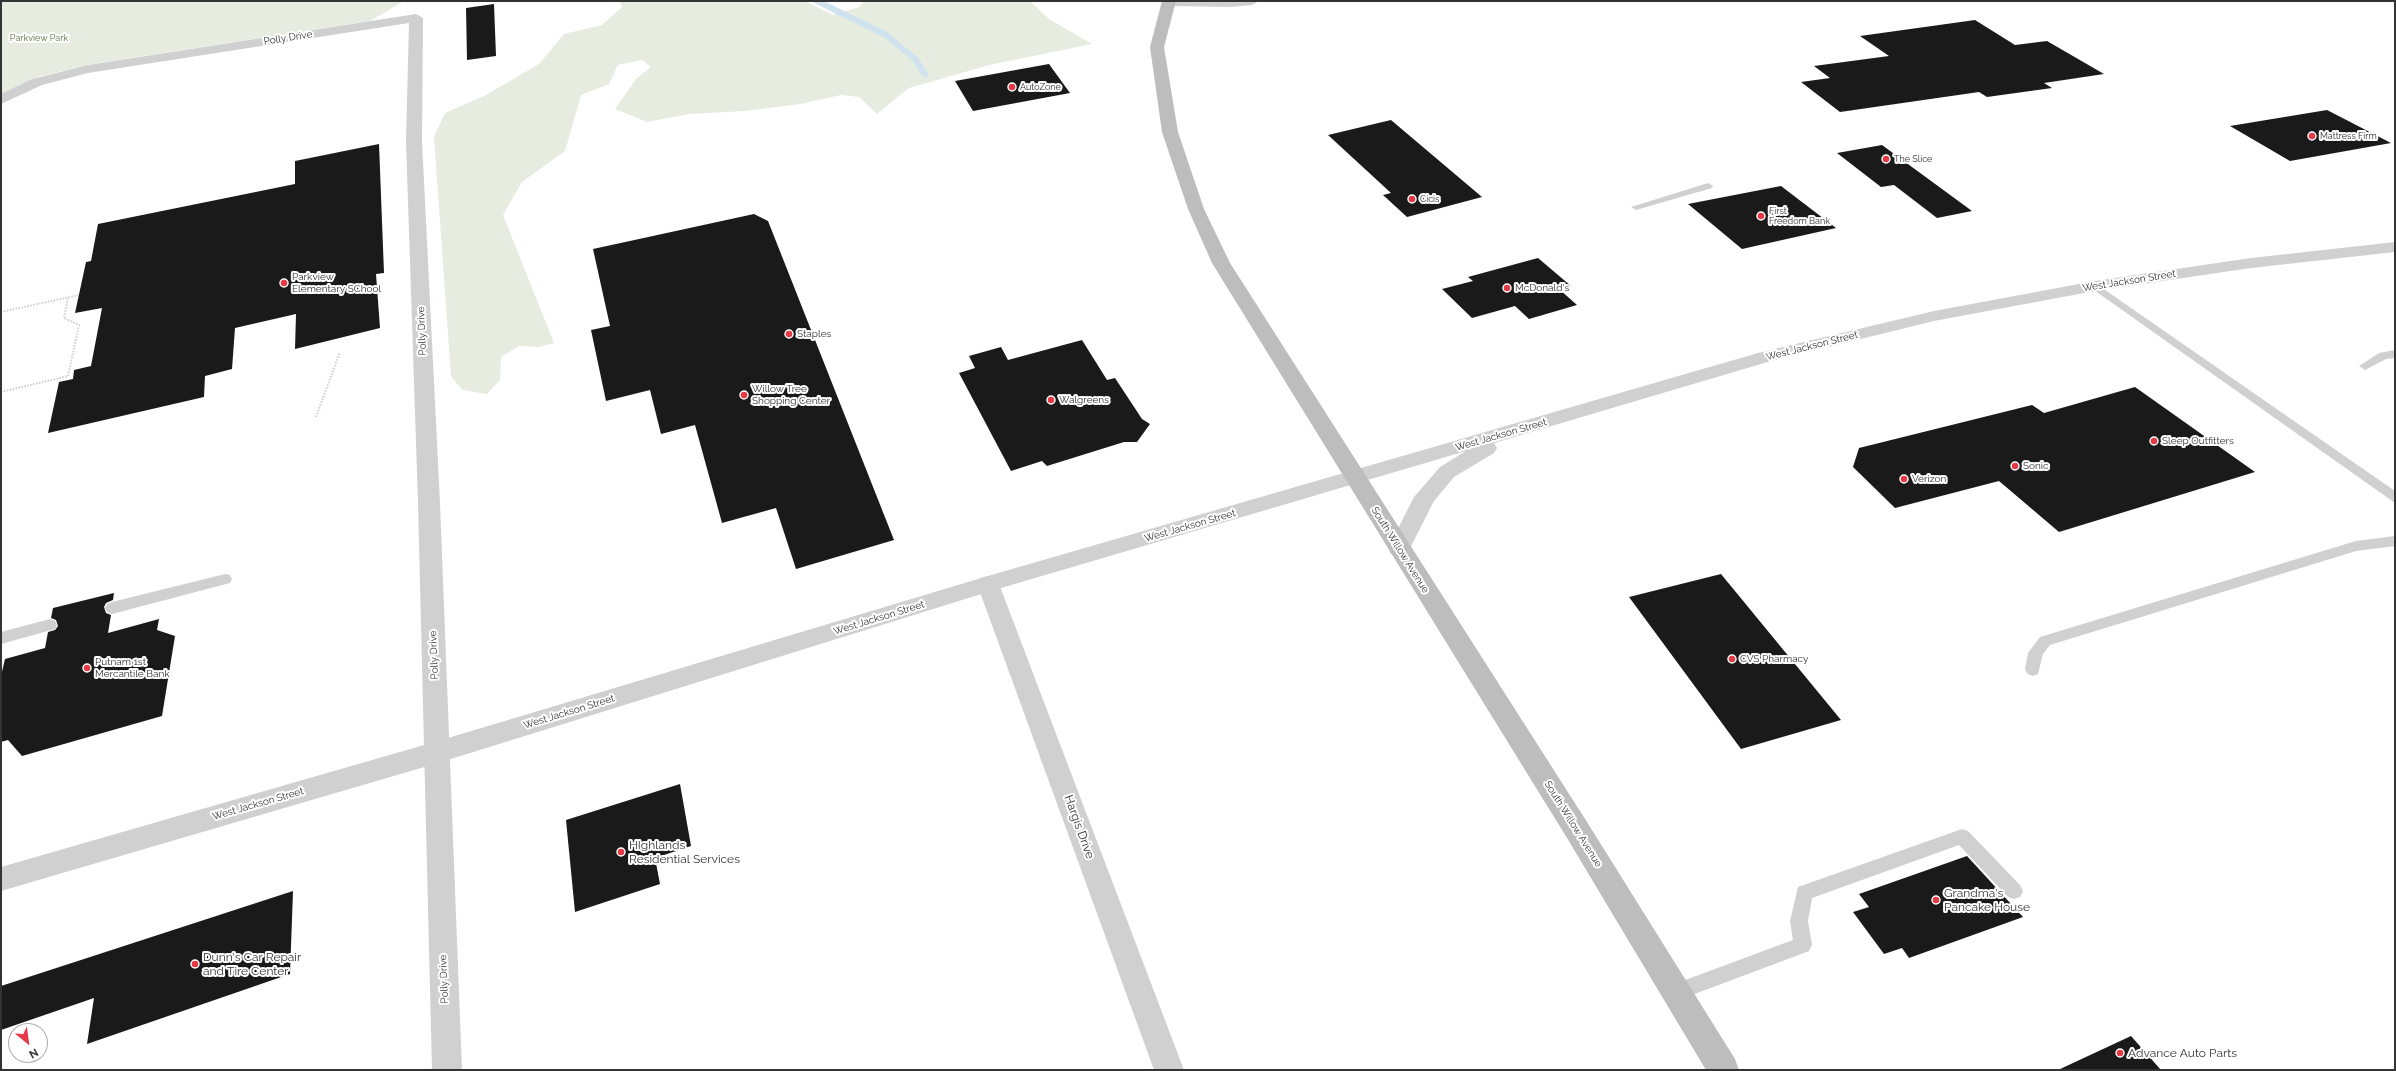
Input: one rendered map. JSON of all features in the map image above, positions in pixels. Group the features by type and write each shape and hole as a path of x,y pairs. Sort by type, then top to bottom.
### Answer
{"main road":[{"name":"South Willow Avenue","path":"1169,1 1158,47 1170,132 1196,209 1221,263 1724,1070"}],"street":[{"path":"1169,1 1231,3 1252,1"},
{"name":"Polly Drive","path":"1,100 37,82 88,69 416,18 414,141 438,752 447,1070"},
{"name":"West Jackson Street","path":"1,879 438,752 988,584 1765,357 1934,316 2095,286 2251,263 2395,247"},
{"path":"1399,548 1425,497 1447,472 1515,431"},
{"name":"Hargis Drive","path":"988,584 1169,1070"}],"lane":[{"path":"1636,207 1708,186"},
{"path":"2095,286 2395,498"},
{"path":"2365,366 2383,356 2395,354"},
{"path":"2033,670 2036,653 2045,641 2356,546 2395,541"},
{"path":"112,608 225,579"},
{"path":"1,638 50,625"},
{"path":"1676,992 1803,946 1799,921 1804,893 1962,836 2014,891"}],"path":[{"path":"1,312 79,295"},
{"path":"1,392 68,376 79,325 64,318 68,298"},
{"path":"316,417 340,352"}],"green space":[{"name":"Parkview Park","path":"1,1 404,1 370,21 92,64 37,77 1,94"},
{"path":"619,1 805,1 833,15 859,7 864,1 1030,1 1049,19 1092,44 989,65 909,88 877,114 859,97 841,95 800,104 745,111 690,114 647,122 615,109 636,79 651,67 642,60 618,65 609,84 581,95 565,151 522,182 503,215 554,343 539,347 519,346 501,357 500,380 487,394 462,390 451,376 434,137 445,113 486,95 539,64 564,34 602,25 622,7"}],"building":[{"path":"494,4 496,56 467,60 466,8"},
{"path":"1975,20 2015,45 2047,41 2104,74 2044,83 2052,88 1987,97 1979,92 1840,112 1801,82 1830,78 1814,66 1889,56 1860,36"},
{"name":"AutoZone","path":"1049,64 1070,93 973,111 955,81"},
{"name":"Mattress Firm","path":"2327,110 2391,143 2290,161 2230,126"},
{"path":"1391,120 1482,197 1407,217 1383,195 1391,193 1328,135"},
{"name":"Parkview Elementary SChool","path":"379,144 384,273 376,274 380,328 295,349 296,314 235,328 232,369 205,376 204,397 48,433 59,382 73,379 74,370 91,366 102,308 75,313 86,262 91,261 98,224 295,184 295,161"},
{"path":"1882,145 1972,211 1937,218 1894,185 1881,187 1837,153"},
{"name":"First Freedom Bank","path":"1781,186 1836,228 1742,249 1688,204"},
{"name":"Willow Tree Shopping Center","path":"754,214 768,221 894,540 796,569 776,508 722,523 695,425 661,434 650,390 606,401 591,330 610,326 593,249"},
{"name":"McDonald's","path":"1538,258 1571,286 1559,289 1577,305 1529,319 1515,306 1472,318 1442,289 1473,281 1468,277"},
{"name":"Walgreens","path":"1082,340 1107,380 1115,378 1142,419 1150,424 1137,442 1124,442 1047,466 1042,461 1011,471 959,373 975,368 969,356 1001,347 1008,360"},
{"path":"2135,387 2255,472 2059,532 1999,481 1895,508 1853,467 1859,448 2032,405 2044,413"},
{"name":"CVS Pharmacy","path":"1721,574 1841,720 1741,749 1629,597"},
{"name":"Putnam 1st Mercantile Bank","path":"114,593 113,600 106,603 104,607 106,613 111,615 108,633 159,619 157,630 175,636 162,716 22,756 8,740 1,742 1,676 5,659 45,648 48,632 55,630 58,626 56,620 51,618 53,608"},
{"name":"HIghlands Residential Services","path":"680,784 691,846 655,858 660,884 575,912 566,820"},
{"name":"Grandma's Pancake House","path":"1967,856 2023,917 1909,958 1902,948 1884,954 1853,912 1869,907 1859,894"},
{"name":"Dunn's Car Repair and Tire Center","path":"293,891 290,974 87,1044 94,998 21,1023 8,1023 8,1028 1,1030 1,986"},
{"name":"Advance Auto Parts","path":"2131,1036 2161,1070 2058,1070"}],"waterway":[{"path":"817,1 886,35 915,59 925,74"}],"place":[{"name":"AutoZone","path":"1012,87"},
{"name":"Mattress Firm","path":"2312,136"},
{"name":"The Slice","path":"1886,159"},
{"name":"Cicis","path":"1412,199"},
{"name":"First Freedom Bank","path":"1761,216"},
{"name":"Parkview Elementary SChool","path":"284,283"},
{"name":"McDonald's","path":"1507,288"},
{"name":"Staples","path":"789,334"},
{"name":"Willow Tree Shopping Center","path":"744,395"},
{"name":"Walgreens","path":"1051,400"},
{"name":"Sleep Outfitters","path":"2154,441"},
{"name":"Sonic","path":"2015,466"},
{"name":"Verizon","path":"1904,479"},
{"name":"CVS Pharmacy","path":"1732,659"},
{"name":"Putnam 1st Mercantile Bank","path":"87,668"},
{"name":"HIghlands Residential Services","path":"621,852"},
{"name":"Grandma's Pancake House","path":"1936,900"},
{"name":"Dunn's Car Repair and Tire Center","path":"195,964"},
{"name":"Advance Auto Parts","path":"2120,1053"}]}
